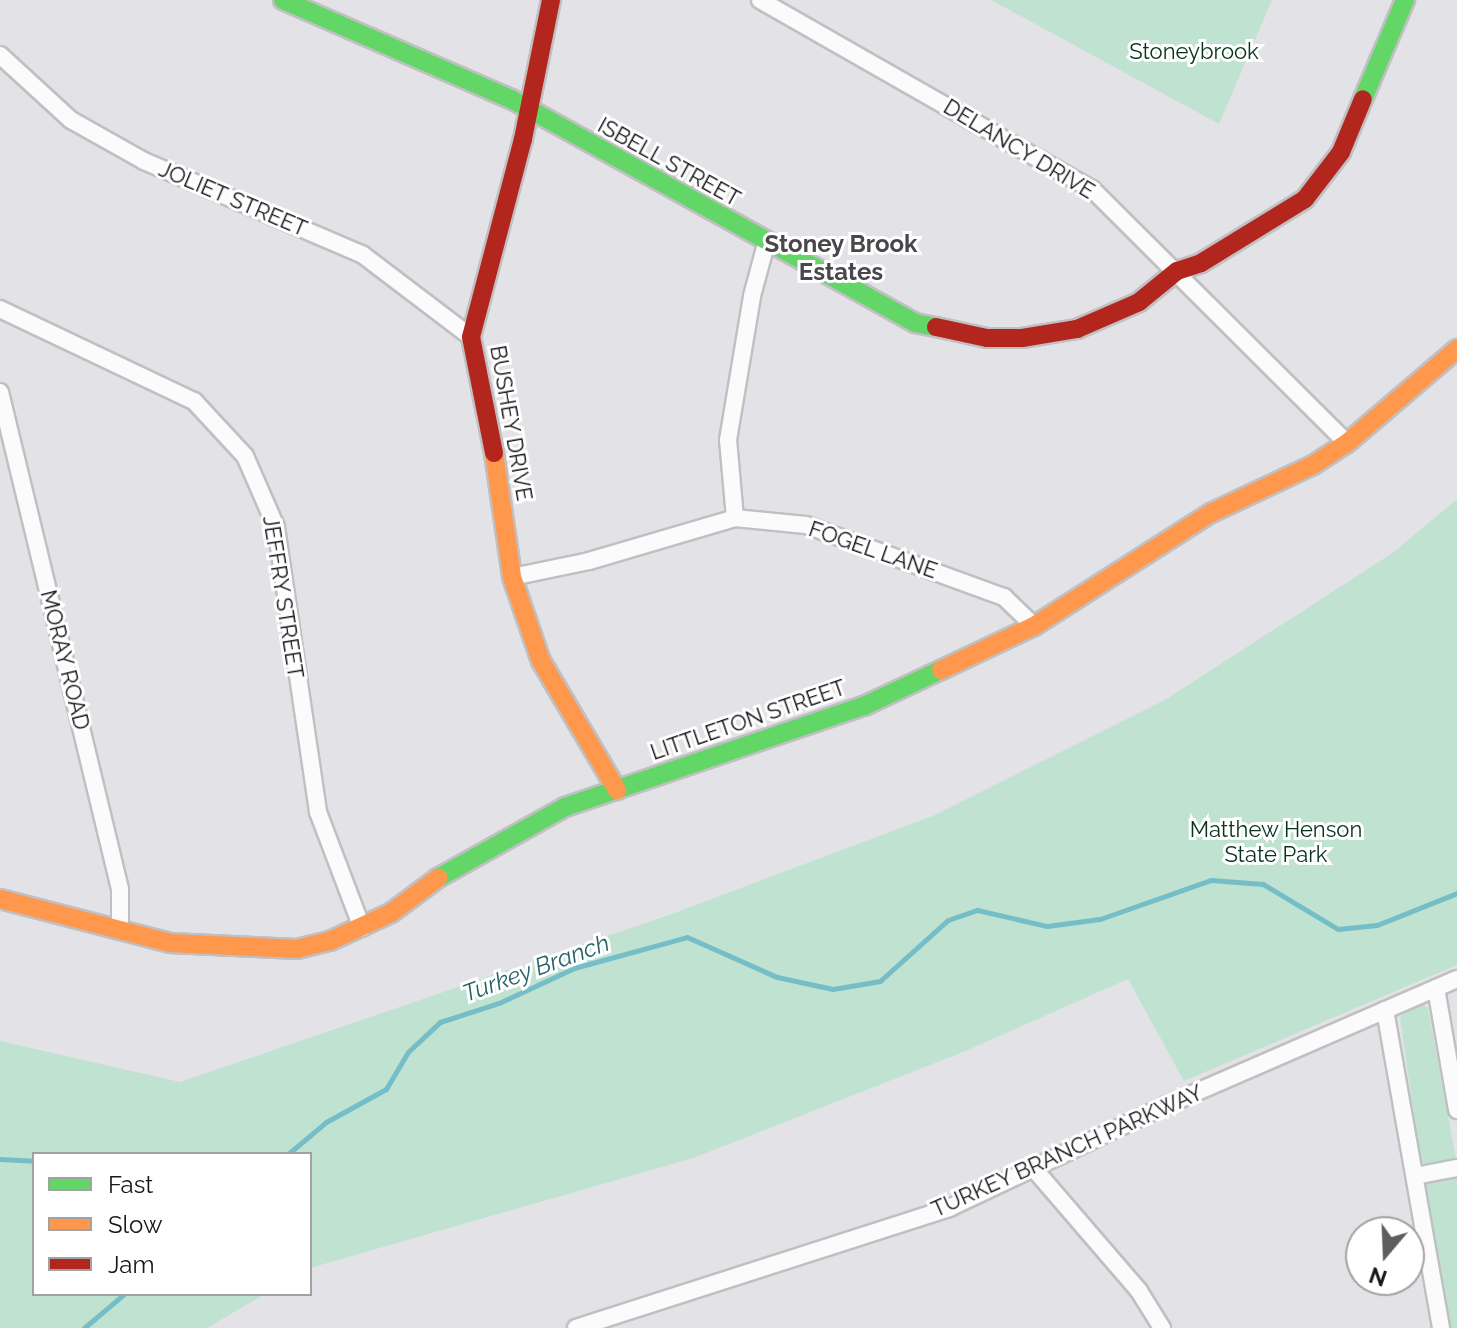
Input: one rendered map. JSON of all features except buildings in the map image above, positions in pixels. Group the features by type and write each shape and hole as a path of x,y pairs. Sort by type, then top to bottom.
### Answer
{"street":[{"name":"ISBELL STREET","path":"283,0 306,4 511,99 528,112 766,244 915,323 987,338 1022,338 1077,329 1139,302 1177,271 1201,263 1287,210 1327,176 1405,0"},
{"name":"BUSHEY DRIVE","path":"551,0 528,112 471,337 488,409 512,577 541,661 617,790"},
{"name":"DELANCY DRIVE","path":"760,0 1092,189 1347,443"},
{"name":"JOLIET STREET","path":"0,55 71,120 144,161 363,255 471,337"},
{"path":"735,518 728,440 752,296 766,244"},
{"name":"JEFFRY STREET","path":"0,309 194,401 245,456 276,527 318,812 362,928"},
{"name":"LITTLETON STREET","path":"0,899 170,943 228,949 297,949 362,928 505,835 617,790 864,706 1034,626 1211,513 1313,465 1347,443 1457,349"},
{"name":"MORAY ROAD","path":"0,392 120,889 120,929"},
{"name":"FOGEL LANE","path":"512,577 589,561 735,518 806,525 870,547 1004,597 1034,626"},
{"name":"TURKEY BRANCH PARKWAY","path":"576,1328 826,1251 949,1208 1167,1105 1457,979"},
{"path":"1436,988 1457,1110"},
{"path":"1385,1010 1441,1328"},
{"path":"1415,1176 1457,1168"},
{"path":"1035,1170 1139,1291 1162,1328"}],"green space":[{"name":"Stoneybrook","path":"991,0 1272,0 1219,124"},
{"name":"Matthew Henson State Park","path":"1457,499 1457,965 1184,1081 1128,979 963,1052 693,1158 312,1267 312,1152 32,1152 32,1296 262,1296 207,1328 0,1328 0,1041 180,1082 672,914 935,815 1165,700 1394,552"},
{"path":"1423,1005 1428,1008 1456,1159 1421,1164 1400,1018 1405,1009"},
{"path":"1457,1178 1457,1328 1449,1328 1425,1182"}],"waterway":[{"name":"Turkey Branch","path":"290,1152 326,1122 386,1089 408,1052 440,1022 499,1003 574,968 687,937 777,977 833,989 880,981 948,920 977,910 1047,926 1100,919 1211,880 1263,884 1338,929 1377,925 1457,893"},
{"name":"Turkey Branch","path":"0,1159 32,1161"},
{"path":"84,1328 122,1296"}],"traffic: fast":[{"path":"283,0 511,99 915,323 936,327"},
{"path":"1363,99 1405,0"},
{"path":"438,878 565,807 864,706 941,670"}],"traffic: slow":[{"path":"941,670 1034,626 1211,513 1313,465 1347,443 1457,349"},
{"path":"494,453 512,577 541,661 617,790"},
{"path":"0,899 170,943 297,949 330,941 391,913 438,878"}],"traffic: jam":[{"path":"494,453 471,337 523,139 551,0"},
{"path":"936,327 987,338 1022,338 1077,329 1139,302 1177,271 1201,263 1305,199 1341,152 1363,99"}],"district":[{"name":"Stoney Brook Estates","path":"841,258"}]}
